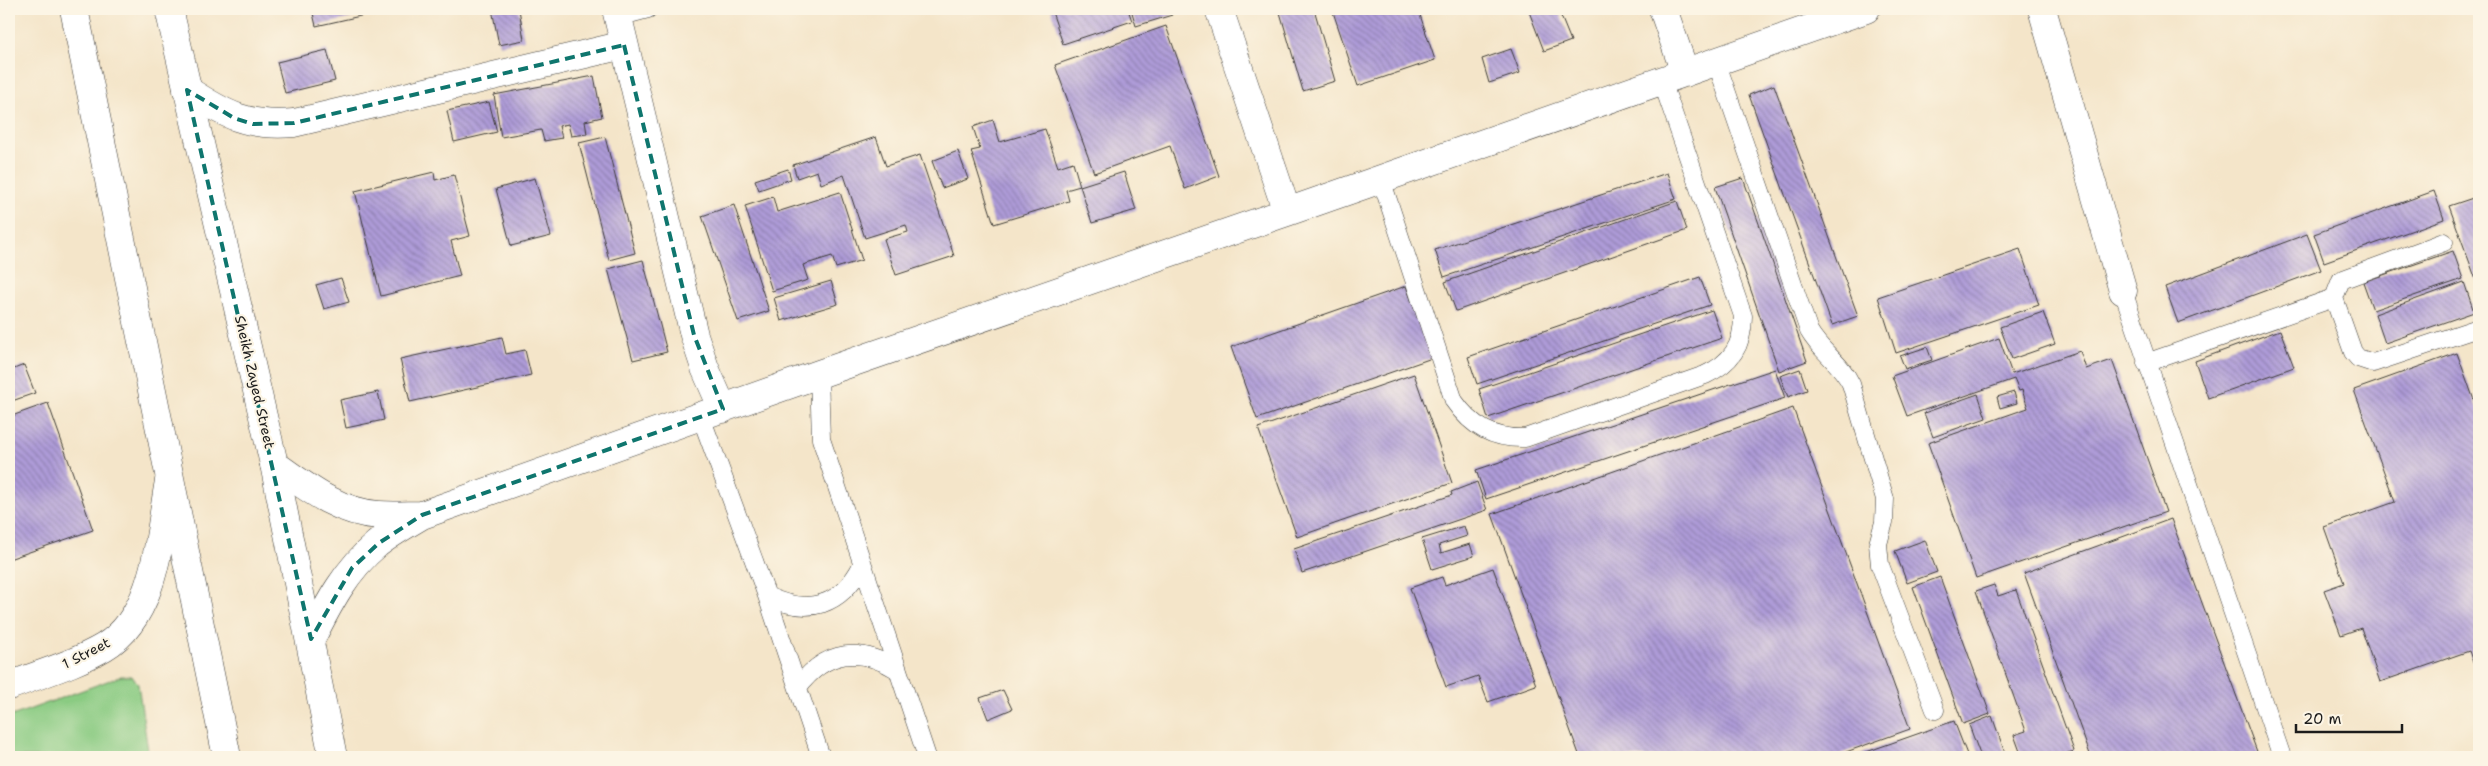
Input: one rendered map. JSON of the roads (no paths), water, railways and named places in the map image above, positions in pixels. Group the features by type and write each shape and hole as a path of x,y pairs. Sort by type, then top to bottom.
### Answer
{"street":[{"path":"74,9 226,757"},
{"name":"Sheikh Zayed Street","path":"169,9 274,464 311,639 333,757"},
{"path":"1219,9 1288,212"},
{"path":"1663,9 1673,77"},
{"path":"311,639 332,598 352,568 379,543 422,515 819,374 1866,9"},
{"path":"2042,9 2123,291"},
{"path":"617,13 694,335 705,368 712,413"},
{"path":"188,90 216,109 234,118 253,124 294,123 624,45"},
{"path":"274,464 311,490 343,507 378,515 422,515"},
{"name":"1 Street","path":"9,686 89,655 106,646 133,619 149,585 169,481"}],"lane":[{"path":"617,13 648,9"},
{"path":"1716,61 1809,331 1816,343 1841,368 1851,384 1885,499 1884,522 1878,544 1880,565 1935,710"},
{"path":"1381,179 1454,401 1472,423 1484,431 1511,438 1525,438 1719,368 1731,358 1740,344 1743,316 1673,77"},
{"path":"2444,242 2346,276 2337,285 2334,298 2353,352 2365,362 2380,362 2475,329"},
{"path":"2123,291 2282,757"},
{"path":"2146,363 2334,298"},
{"path":"819,374 821,439 927,757"},
{"path":"712,413 768,596 821,757"},
{"path":"768,596 784,604 804,607 823,604 839,595 853,582 862,564"},
{"path":"798,687 810,672 825,661 843,655 863,654 882,660 898,670"},
{"path":"810,757 814,736"}]}
